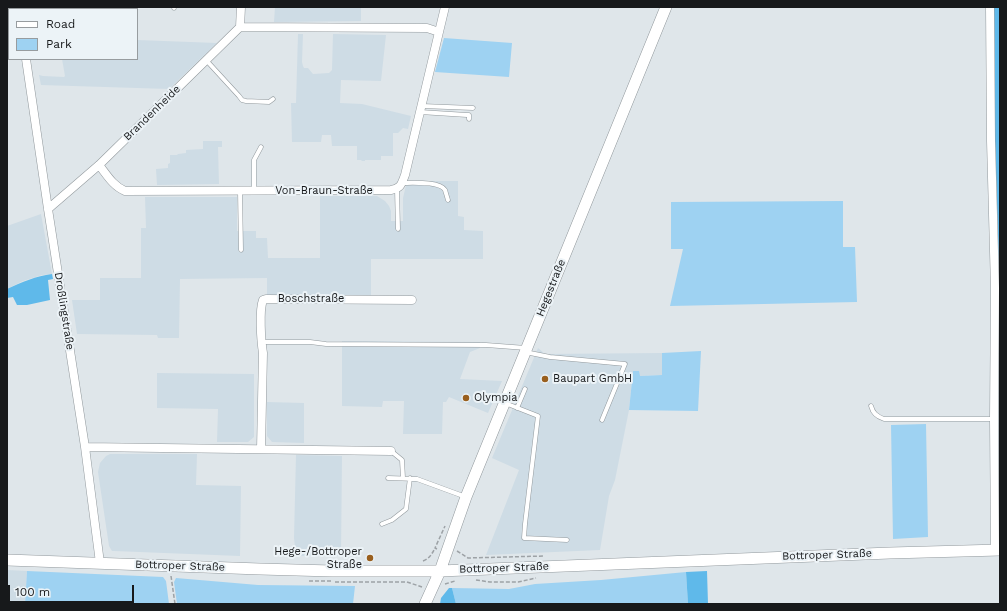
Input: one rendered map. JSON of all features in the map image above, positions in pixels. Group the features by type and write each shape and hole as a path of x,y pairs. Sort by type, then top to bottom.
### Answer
{"main road":[{"name":"Hegestraße","path":"426,604 440,571 466,497 666,7"},
{"name":"Bottroper Straße","path":"7,560 332,571 440,571 998,549"}],"street":[{"path":"241,7 240,27 427,28 439,32"},
{"path":"400,186 405,175 446,7"},
{"path":"990,7 991,141 995,288 994,419 998,549"},
{"name":"Brandenheide","path":"48,209 99,165 240,27"},
{"name":"Droßlingstraße","path":"26,60 85,447 100,563"},
{"name":"Von-Braun-Straße","path":"99,165 113,184 126,191 391,190 400,186"},
{"name":"Boschstraße","path":"261,449 263,353 261,342 261,309 263,300 412,300"},
{"path":"85,447 391,451"}],"lane":[{"path":"206,60 244,101 269,102 273,98"},
{"path":"421,109 473,108"},
{"path":"421,109 468,114 469,119"},
{"path":"254,191 254,160 261,147"},
{"path":"398,229 400,186 426,183 441,186 445,190 448,200"},
{"path":"240,191 241,250"},
{"path":"261,342 486,345 526,350 550,357 625,364 602,420"},
{"path":"517,408 525,389"},
{"path":"505,403 538,416 524,524 524,538 567,540"},
{"path":"871,406 873,412 884,419 994,419"},
{"path":"391,451 402,460 402,478"},
{"path":"388,478 417,479 466,497"},
{"path":"382,524 392,520 406,509 410,478"}],"path":[{"path":"171,566 175,604"}],"shaded area":[{"path":"275,7 361,7 361,21 274,22"},
{"path":"994,7 1000,7 1000,294 995,141"},
{"path":"298,34 303,34 303,66 304,68 308,68 313,74 329,73 332,70 333,34 386,35 381,81 341,80 340,103 362,104 411,116 408,129 403,128 398,133 393,133 393,156 381,156 381,160 357,160 357,146 332,146 331,135 322,135 321,142 292,142 291,103 296,103"},
{"path":"138,40 217,43 169,89 41,85 39,75 65,76 62,60 138,60"},
{"path":"203,141 222,141 222,147 218,147 219,184 157,185 156,169 168,168 168,164 170,163 170,155 186,153 186,150 203,149"},
{"path":"407,181 458,181 458,216 464,217 464,230 483,231 483,259 371,259 371,297 267,296 267,278 180,279 179,338 158,338 157,335 77,334 72,300 100,300 100,278 141,278 141,228 146,228 145,197 237,197 237,231 256,231 256,238 267,238 268,258 320,258 320,196 377,196 385,201 389,206 391,211 391,221 403,221 403,198"},
{"path":"41,214 52,274 42,275 23,281 7,289 7,226"},
{"path":"52,274 53,279 48,280 50,300 27,305 17,305 13,297 7,298 7,289 40,276"},
{"path":"342,341 480,342 480,348 470,352 460,379 502,381 488,413 449,397 446,402 443,402 442,434 403,434 404,401 383,401 382,407 342,406"},
{"path":"538,348 545,354 662,353 662,375 640,376 633,371 629,410 615,480 609,496 600,550 486,555 519,470 492,458"},
{"path":"157,373 254,374 254,437 248,442 217,442 218,409 157,408"},
{"path":"267,402 304,403 304,443 272,442 267,436"},
{"path":"110,454 197,454 196,485 241,486 240,556 112,551 109,546 98,472 100,463"},
{"path":"296,455 342,456 341,556 296,556 294,538"},
{"path":"7,570 27,571 25,604 7,604"},
{"path":"707,571 708,604 688,604 686,572"},
{"path":"449,588 452,588 456,604 440,604 441,598"}],"green space":[{"path":"444,38 512,43 509,77 435,72"},
{"path":"843,201 843,247 855,247 857,302 670,306 683,249 671,249 671,202"},
{"path":"701,351 698,411 629,410 633,371 639,371 640,376 662,375 662,353"},
{"path":"926,424 928,537 893,539 891,425"},
{"path":"27,571 163,577 166,581 169,604 25,604"},
{"path":"686,572 688,604 456,604 452,588 509,589 535,584 601,580"},
{"path":"176,578 258,585 355,586 353,604 177,604 174,582"}],"place":[{"name":"Baupart GmbH","path":"545,379"},
{"name":"Olympia","path":"466,398"},
{"name":"Hege-/Bottroper Straße","path":"370,558"}]}
